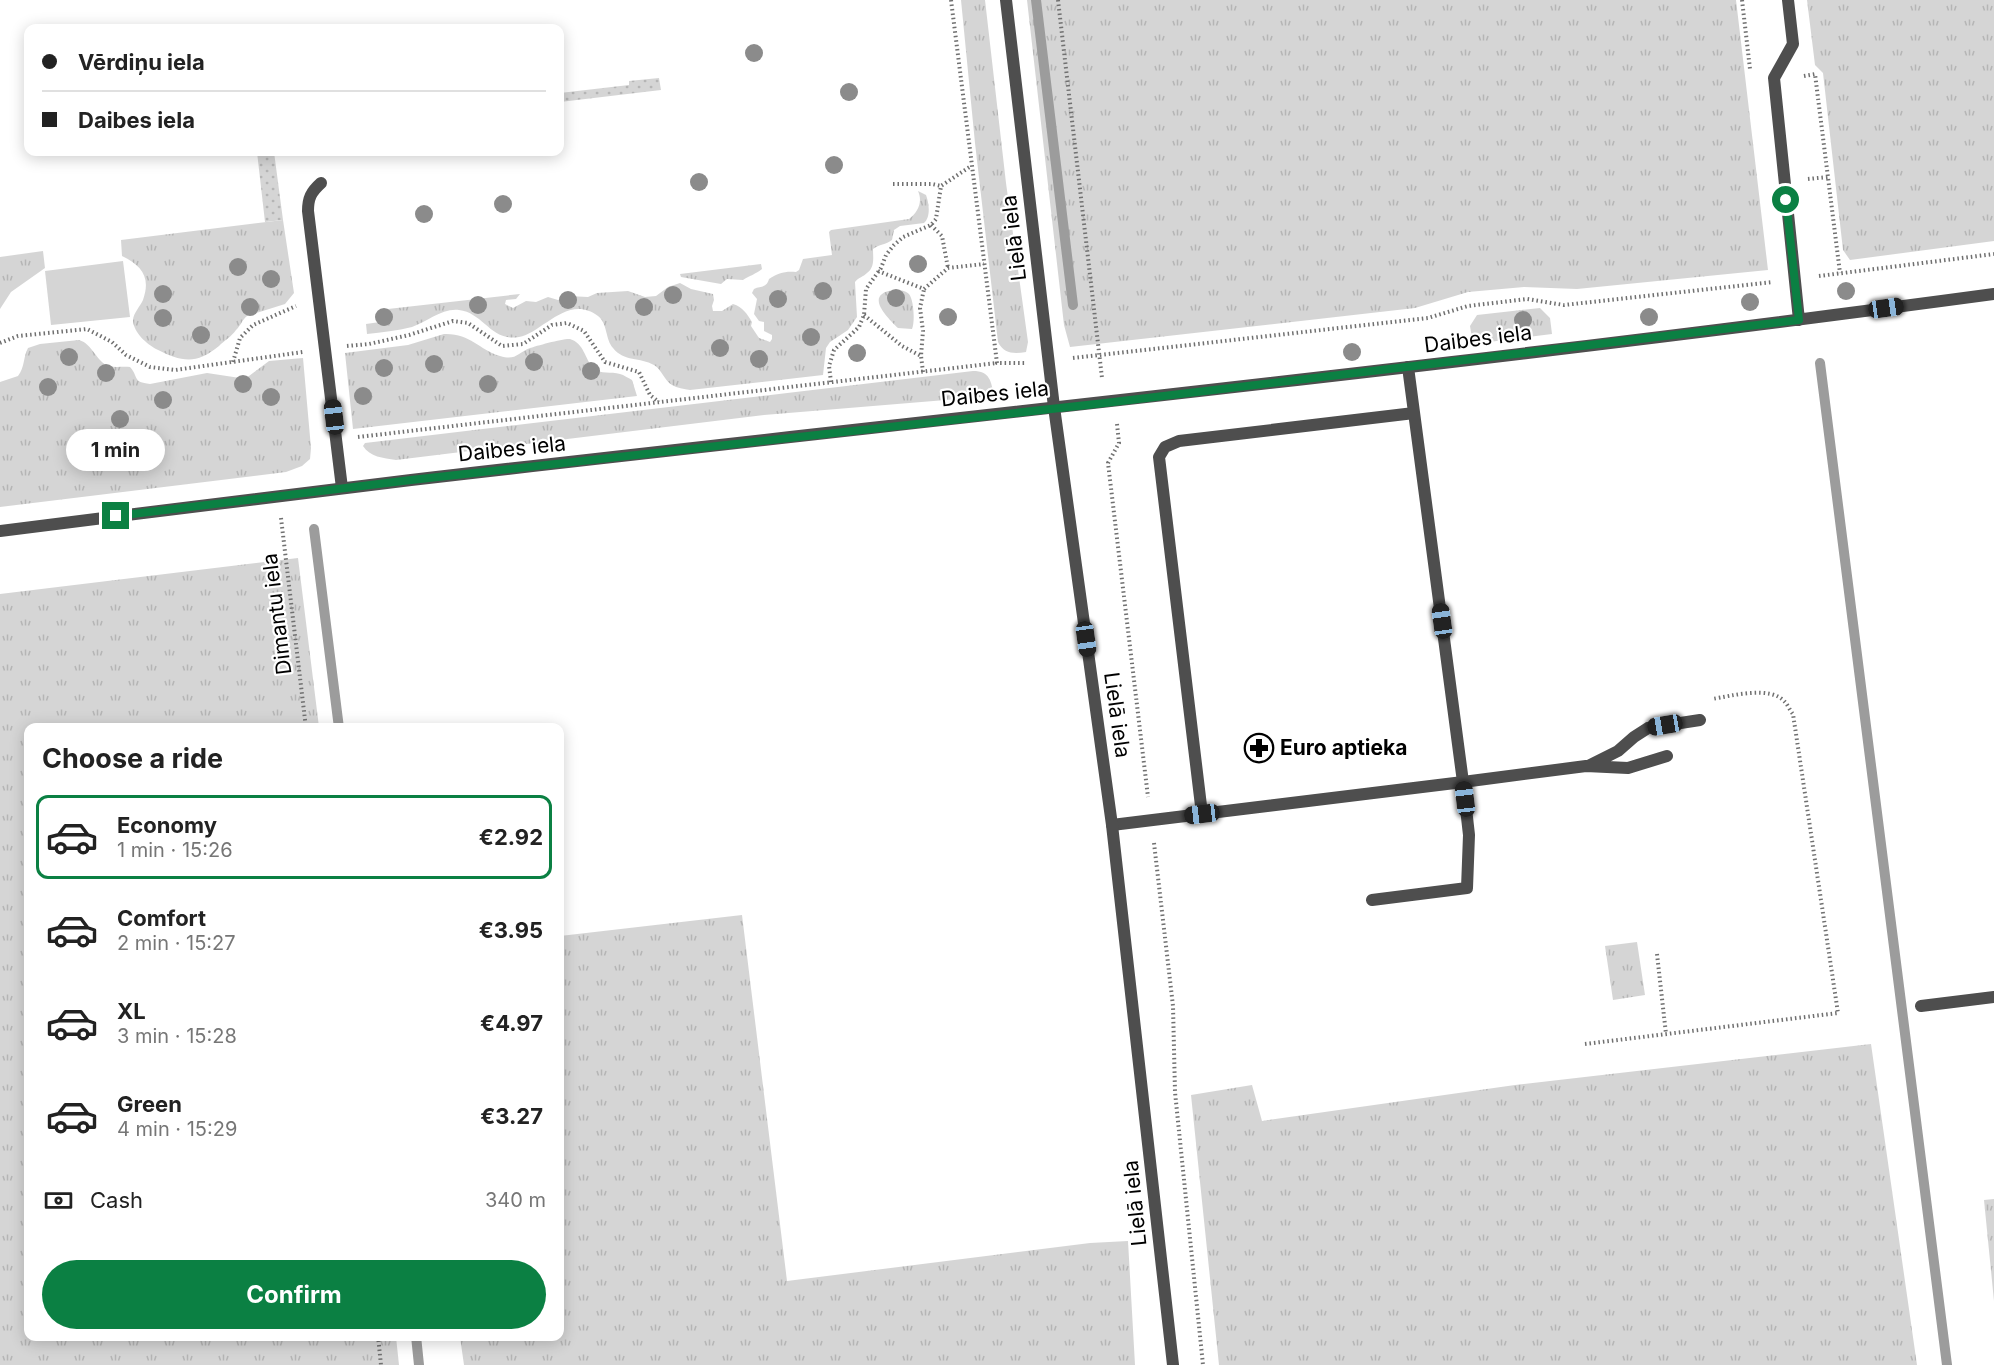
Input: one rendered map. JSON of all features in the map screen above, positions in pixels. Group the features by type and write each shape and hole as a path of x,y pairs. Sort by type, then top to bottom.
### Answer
{"street":[{"name":"Lielā iela","path":"1006,0 1054,407 1112,825 1173,1365"},
{"path":"1788,0 1793,44 1774,78 1799,320"},
{"path":"321,183 312,191 308,201 308,211 342,488"},
{"name":"Daibes iela","path":"0,531 342,488 1408,368 1994,294"},
{"path":"1372,900 1467,888 1469,835 1463,782 1408,368"},
{"path":"1202,814 1159,458 1165,447 1179,441 1414,413"},
{"path":"1586,766 1618,751 1648,728 1700,720"},
{"path":"1112,825 1586,766 1628,768 1667,756"},
{"path":"1921,1006 1994,997"}],"path":[{"path":"951,0 997,363"},
{"path":"1058,0 1105,403 1118,425 1119,443 1108,463 1173,1006 1175,1092 1203,1365"},
{"path":"1742,0 1750,72"},
{"path":"1774,78 1815,74 1840,273"},
{"path":"831,382 829,366 834,350 859,327 864,315 866,289 886,255 903,237 931,225 936,219 941,186 971,165"},
{"path":"893,184 941,186"},
{"path":"931,225 942,236 948,268"},
{"path":"354,438 997,363 1010,365 1428,318 1468,306 1527,299 1564,305 1994,254"},
{"path":"923,372 921,356 923,331 920,308 924,289 948,268 984,264"},
{"path":"878,271 924,289"},
{"path":"233,362 240,338 253,325 299,305"},
{"path":"864,315 902,346 921,356"},
{"path":"344,346 379,342 453,321 468,322 502,346 523,344 552,326 567,323 584,331 604,362 639,372 650,395 659,403"},
{"path":"0,343 18,336 87,329 112,342 126,355 150,368 175,370 309,351"},
{"name":"Dimantu iela","path":"279,496 305,723"},
{"path":"1585,1044 1838,1013 1792,714 1785,701 1774,694 1762,692 1704,700"},
{"path":"1657,954 1666,1034"},
{"path":"379,1341 381,1365"}],"green space":[{"path":"961,0 985,0 1006,183 1028,342 1026,352 1010,352 1003,349 998,342"},
{"path":"1027,0 1736,0 1768,270 1577,289 1524,287 1468,292 1415,308 1070,347 1064,325"},
{"path":"1807,0 1994,0 1994,241 1850,260 1843,250 1823,73 1815,65"},
{"path":"659,78 661,90 564,102 564,93 629,85 629,81"},
{"path":"257,156 275,156 283,220 265,222"},
{"path":"918,191 926,195 928,217 924,223 900,226 894,230 892,240 873,249 870,271 855,282 857,317 848,330 830,342 826,348 823,375 690,390 678,388 669,383 654,365 617,352 610,344 601,319 587,310 576,309 566,311 519,337 501,335 475,316 459,310 441,313 412,327 367,334 366,324 380,322 379,310 520,294 516,299 506,300 505,304 513,308 526,301 536,302 548,297 558,300 568,296 588,297 597,293 628,291 645,297 656,296 668,287 680,283 691,289 713,294 713,311 722,311 733,304 739,307 752,322 751,326 759,338 770,342 772,335 764,331 764,322 759,321 754,314 757,299 752,293 754,289 765,286 769,279 779,274 796,272 803,259 832,255 829,232 831,230 909,219 919,206"},
{"path":"283,220 294,293 285,304 247,316 219,346 196,359 174,357 156,349 138,334 133,318 143,300 145,279 140,268 122,256 121,240"},
{"path":"43,251 45,268 11,292 0,309 0,257"},
{"path":"123,261 130,317 51,325 45,271"},
{"path":"761,264 762,269 743,280 727,279 721,284 681,277 680,274"},
{"path":"894,290 906,292 911,297 914,312 912,329 898,328 880,306 880,296"},
{"path":"1540,308 1550,318 1552,334 1473,344 1470,326 1477,315"},
{"path":"444,334 461,336 492,353 510,358 533,347 570,339 578,344 596,370 620,374 632,380 637,396 353,429 345,353 408,345"},
{"path":"79,340 88,345 105,364 112,367 130,367 138,380 150,384 207,373 240,378 249,376 269,361 303,358 310,459 302,466 286,472 0,507 0,382 18,376 28,348 40,344"},
{"path":"979,371 989,378 994,396 764,415 396,460 373,455 363,446 365,443"},
{"path":"298,558 319,723 24,723 24,1341 396,1341 399,1365 0,1365 0,594"},
{"path":"742,915 787,1281 1090,1243 1128,1241 1135,1365 464,1365 461,1341 564,1341 564,936"},
{"path":"1637,942 1645,995 1613,1000 1605,946"},
{"path":"1871,1044 1917,1365 1219,1365 1191,1095 1252,1085 1262,1121 1515,1085"},
{"path":"1994,1199 1994,1301 1984,1200"}],"waterway":[{"path":"1036,0 1073,305"},
{"path":"1820,363 1947,1365"},
{"path":"314,529 338,723"},
{"path":"417,1341 419,1365"}],"place":[{"name":"Euro aptieka","path":"1259,748"}],"route":[{"path":"116,516 411,480 1408,368 1799,320 1786,200"}]}
